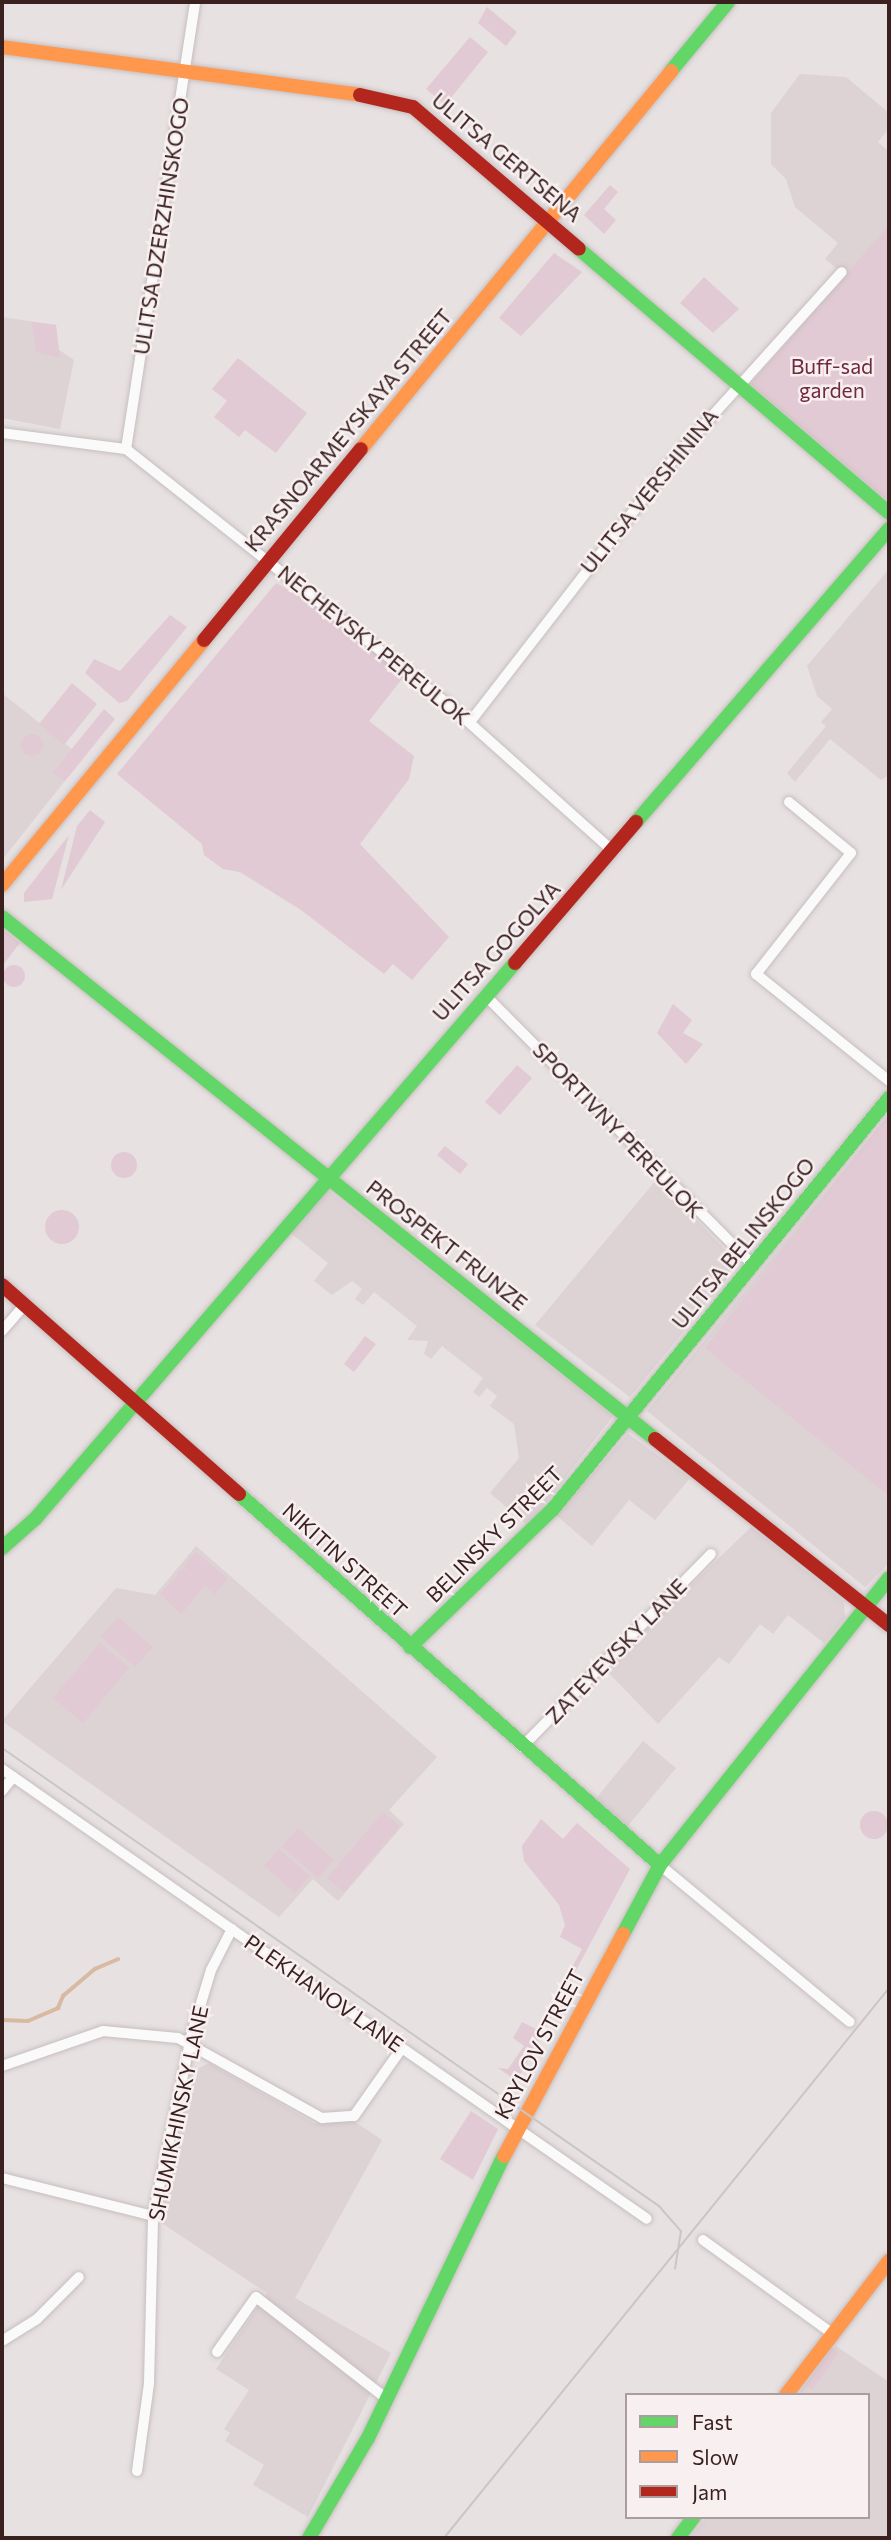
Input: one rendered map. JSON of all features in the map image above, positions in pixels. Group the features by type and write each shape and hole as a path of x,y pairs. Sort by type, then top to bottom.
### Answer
{"street":[{"name":"ULITSA DZERZHINSKOGO","path":"126,449 195,2"},
{"name":"KRASNOARMEYSKAYA STREET","path":"2,885 728,2"},
{"name":"ULITSA GERTSENA","path":"2,47 185,68 413,107 552,219 738,385 889,513"},
{"name":"ULITSA VERSHININA","path":"470,722 595,556 738,385 842,272"},
{"path":"2,432 126,449"},
{"name":"NECHEVSKY PEREULOK","path":"126,449 470,722 613,851"},
{"name":"ULITSA GOGOLYA","path":"2,1548 35,1519 325,1176 613,851 889,529"},
{"path":"789,802 851,853 755,974 889,1082"},
{"name":"PROSPEKT FRUNZE","path":"2,917 325,1176 631,1415 889,1625"},
{"name":"SPORTIVNY PEREULOK","path":"485,995 752,1264"},
{"name":"ULITSA BELINSKOGO","path":"631,1415 889,1098"},
{"name":"NIKITIN STREET","path":"2,1285 522,1747 660,1865"},
{"path":"2,1331 24,1305"},
{"name":"BELINSKY STREET","path":"410,1647 545,1518 631,1415"},
{"name":"ZATEYEVSKY LANE","path":"522,1747 711,1554"},
{"name":"KRYLOV STREET","path":"309,2538 387,2399 517,2129 660,1865 889,1578"},
{"name":"PLEKHANOV LANE","path":"2,1769 647,2219"},
{"path":"2,1791 13,1777"},
{"path":"660,1865 850,2022"},
{"name":"SHUMIKHINSKY LANE","path":"137,2471 149,2383 153,2216 189,2045 211,1970 232,1929"},
{"path":"2,2066 103,2031 178,2038 322,2118 354,2116 402,2048"},
{"path":"2,2178 153,2216"},
{"path":"703,2240 833,2334"},
{"path":"788,2393 889,2261"},
{"path":"4,2334 37,2319 79,2277"},
{"path":"217,2352 256,2297 387,2399"},
{"path":"678,2538 692,2519"}],"shaded area":[{"path":"800,74 846,77 889,113 889,128 878,142 889,152 889,262 865,291 825,259 838,243 795,207 786,179 771,164 771,113"},
{"path":"2,317 56,325 55,347 74,360 60,429 2,418"},
{"path":"889,569 889,775 881,780 830,739 795,782 787,773 826,726 821,722 832,709 817,696 807,666"},
{"path":"2,693 83,758 2,860"},
{"path":"889,1114 889,1563 865,1587 647,1411"},
{"path":"657,1179 731,1256 735,1269 630,1397 535,1325"},
{"path":"326,1189 613,1416 528,1526 490,1493 519,1458 514,1424 490,1406 497,1396 487,1388 479,1397 473,1392 483,1378 442,1346 431,1359 424,1354 428,1341 407,1340 417,1326 374,1292 363,1305 355,1299 362,1289 352,1281 332,1295 314,1281 328,1263 287,1230"},
{"path":"628,1434 690,1478 655,1520 629,1500 592,1546 556,1515"},
{"path":"751,1527 844,1602 845,1618 824,1643 788,1615 773,1634 760,1624 729,1664 719,1657 658,1724 605,1669"},
{"path":"196,1546 437,1757 389,1810 404,1824 338,1901 313,1879 279,1917 2,1721 116,1588 155,1595"},
{"path":"643,1741 676,1768 626,1828 594,1801"},
{"path":"209,2063 314,2123 355,2122 382,2140 295,2298 391,2353 308,2517 253,2485 264,2465 225,2441 230,2433 224,2429 249,2390 216,2369 267,2293 160,2222 191,2072"},
{"path":"836,2346 889,2382 889,2538 690,2538 704,2519 870,2519 870,2393 799,2393"}],"green space":[{"path":"487,7 517,32 506,46 478,23"},
{"path":"470,37 488,52 445,105 426,89"},
{"path":"610,185 618,192 604,209 616,220 604,234 584,215"},
{"name":"Buff-sad garden","path":"889,225 889,502 750,384"},
{"path":"554,253 582,272 521,336 499,318"},
{"path":"704,277 739,309 713,333 680,303"},
{"path":"32,322 56,325 60,358 36,352"},
{"path":"238,358 307,413 276,453 245,430 239,437 214,417 227,401 212,389"},
{"path":"276,583 330,614 405,675 369,721 414,756 409,779 360,844 449,937 412,980 393,964 384,974 301,910 240,872 223,869 204,855 202,844 117,774"},
{"path":"170,615 187,627 127,701 119,703 85,673 94,659 120,671"},
{"path":"72,683 97,704 64,745 39,724"},
{"path":"104,709 115,719 65,781 53,772"},
{"path":"32,734 40,737 43,745 40,753 32,756 24,753 21,745 24,737"},
{"path":"90,810 105,822 61,890 77,826"},
{"path":"69,835 52,899 24,902 24,893"},
{"path":"2,929 20,943 2,966"},
{"path":"14,965 22,968 25,976 22,984 14,987 6,984 3,976 6,968"},
{"path":"673,1004 692,1020 683,1033 703,1044 686,1064 657,1033"},
{"path":"517,1065 532,1078 500,1115 485,1102"},
{"path":"889,1114 889,1496 705,1348"},
{"path":"445,1146 468,1164 460,1174 437,1155"},
{"path":"124,1152 133,1156 137,1165 133,1174 124,1178 115,1174 111,1165 115,1156"},
{"path":"62,1210 74,1215 79,1227 74,1239 62,1244 50,1239 45,1227 50,1215"},
{"path":"365,1336 376,1344 354,1372 344,1364"},
{"path":"196,1552 228,1579 214,1594 205,1586 181,1614 160,1594 183,1568 193,1576 183,1566"},
{"path":"118,1617 153,1647 135,1667 101,1637"},
{"path":"100,1643 129,1668 83,1723 53,1698"},
{"path":"874,1811 884,1815 888,1825 884,1835 874,1839 864,1835 860,1825 864,1815"},
{"path":"383,1812 400,1826 344,1892 327,1878"},
{"path":"541,1819 563,1839 577,1823 630,1869 517,2081 498,2068 508,2069 524,2046 513,2038 522,2022 538,2030 582,1949 560,1937 565,1925 559,1905 524,1861 522,1846"},
{"path":"298,1828 334,1860 318,1878 282,1847"},
{"path":"279,1849 310,1876 295,1893 264,1866"},
{"path":"471,2111 498,2129 473,2180 440,2159"},
{"path":"832,2348 839,2353 812,2390 805,2385"}],"waterway":[{"path":"2,2020 28,2021 58,2008 63,1996 95,1969 118,1959"}],"tram line":[{"path":"2,1748 659,2206 681,2231 675,2269"},
{"path":"444,2538 889,1988"}],"traffic: fast":[{"path":"671,71 728,2"},
{"path":"579,249 889,513"},
{"path":"636,822 889,529"},
{"path":"2,917 655,1439"},
{"path":"2,1548 35,1519 515,963"},
{"path":"410,1647 553,1509 889,1098"},
{"path":"239,1494 660,1865"},
{"path":"623,1934 660,1865 889,1578"},
{"path":"309,2538 368,2438 504,2156"},
{"path":"678,2538 692,2519"}],"traffic: slow":[{"path":"2,47 360,95"},
{"path":"361,449 671,71"},
{"path":"2,885 204,640"},
{"path":"504,2156 623,1934"},
{"path":"788,2393 889,2261"}],"traffic: jam":[{"path":"360,95 413,107 579,249"},
{"path":"204,640 361,449"},
{"path":"515,963 636,822"},
{"path":"2,1285 239,1494"},
{"path":"655,1439 889,1625"}]}
